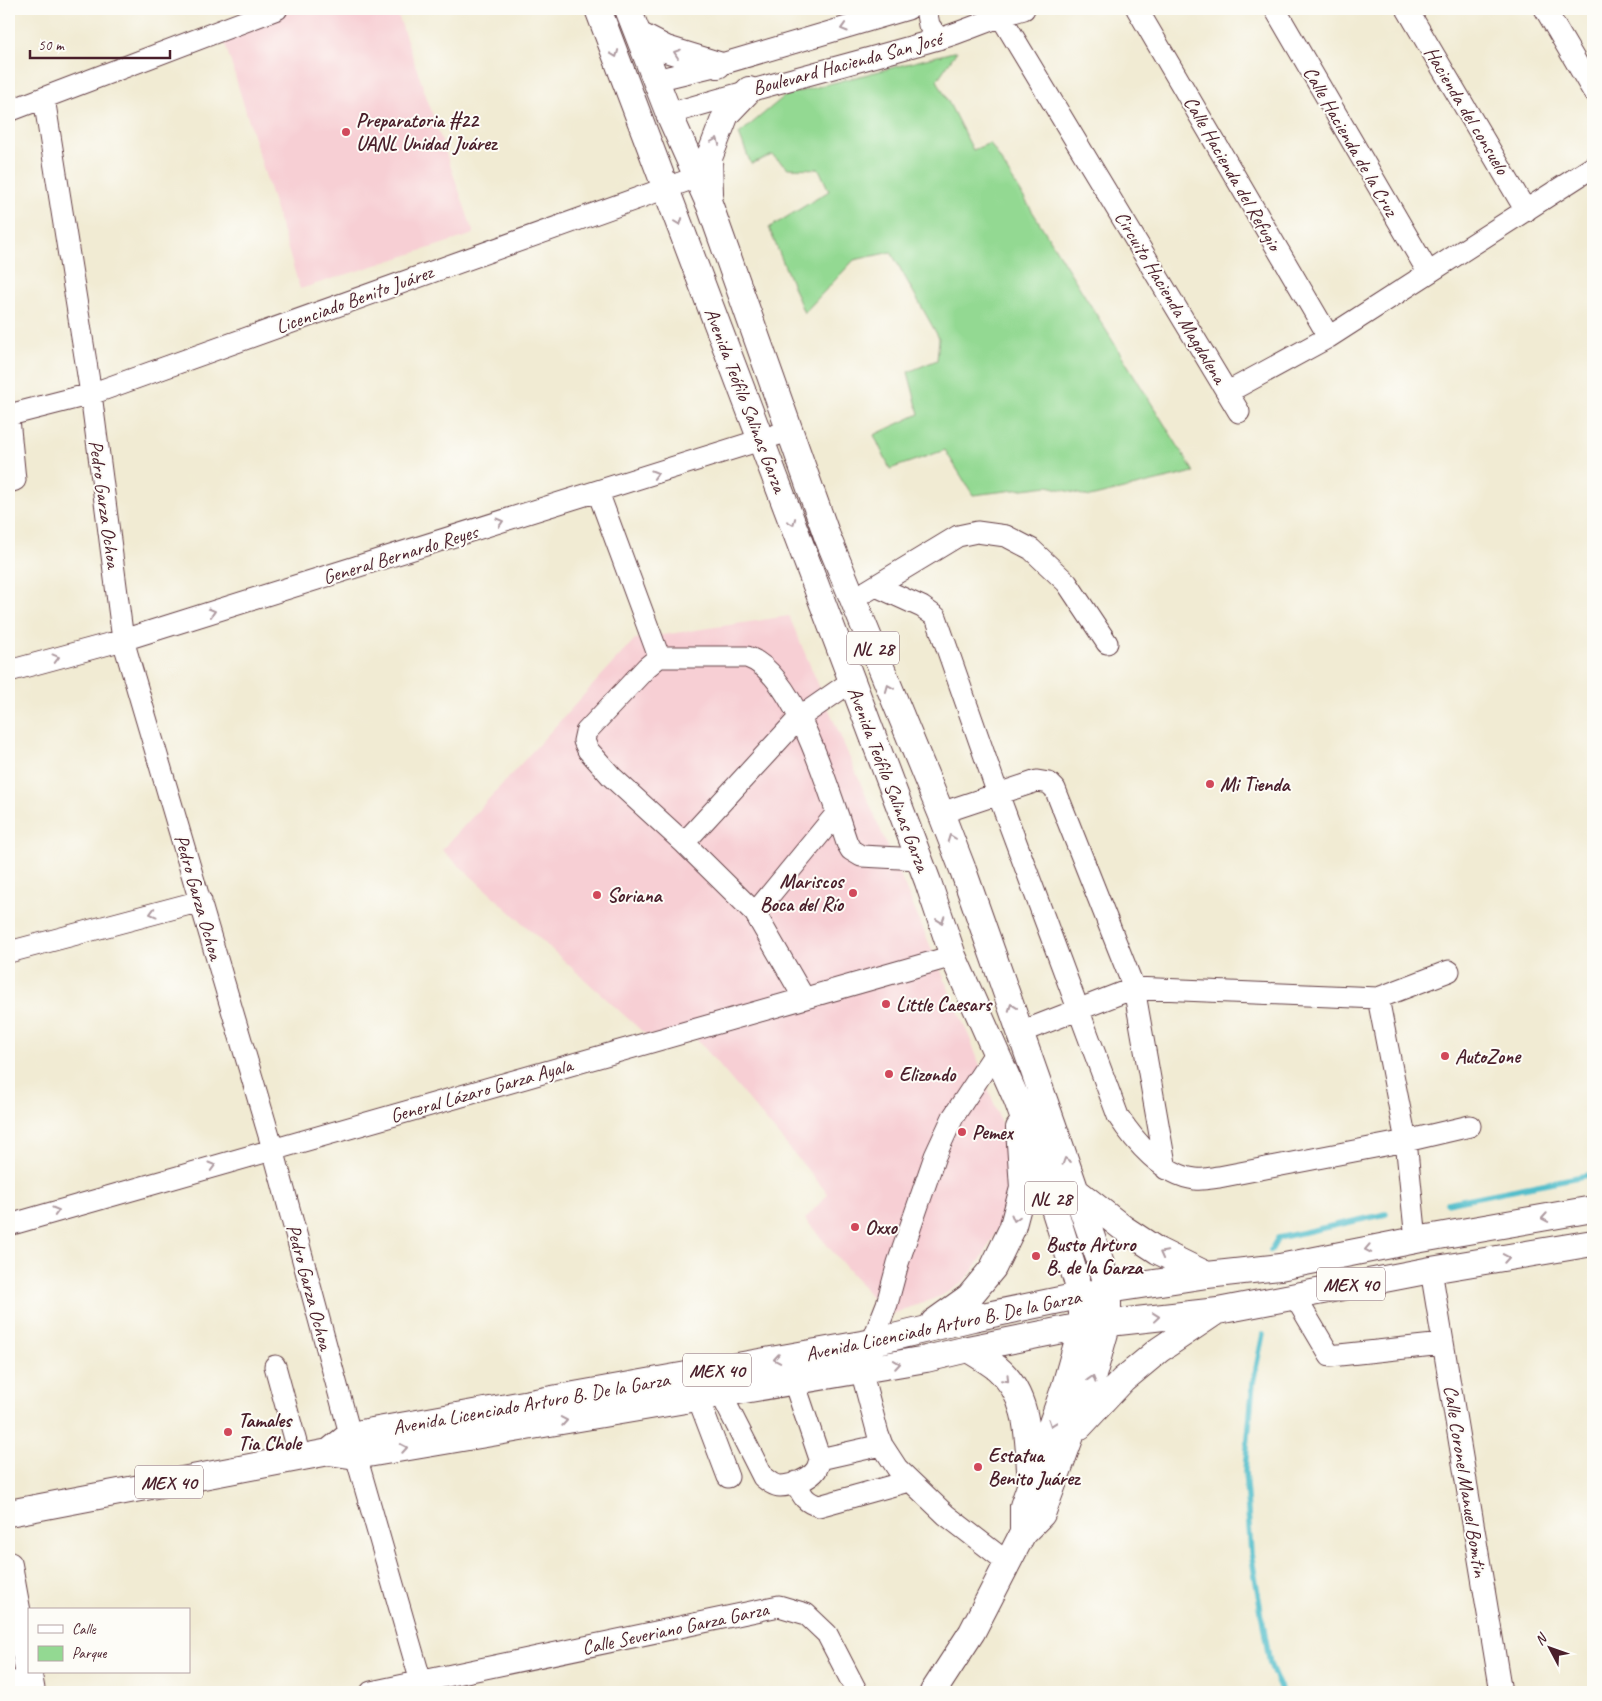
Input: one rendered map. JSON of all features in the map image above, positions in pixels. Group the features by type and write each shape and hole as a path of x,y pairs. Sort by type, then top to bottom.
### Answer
{"main road":[{"name":"Avenida Teófilo Salinas Garza","path":"628,9 669,114 710,206 827,536 963,870 1076,1191 1108,1290 1108,1322 1092,1380 1042,1514 1023,1533"},
{"name":"Avenida Teófilo Salinas Garza","path":"596,12 666,187 762,440 923,870 953,956 1017,1100 1040,1164 1082,1296 1082,1326 1065,1386 1023,1506 1023,1533"},
{"path":"639,35 666,49 718,66"},
{"path":"710,206 709,158 726,114 750,90"},
{"path":"923,870 963,870"},
{"path":"924,1330 970,1297 993,1268 1012,1229 1023,1188 1017,1100"},
{"path":"1076,1191 1123,1228 1158,1251 1207,1275"},
{"name":"Avenida Licenciado Arturo B. De la Garza","path":"9,1513 329,1452 873,1342 973,1318 1108,1290 1207,1275 1280,1267 1416,1240 1593,1209"},
{"path":"1361,1282 1416,1240 1466,1265"},
{"name":"Avenida Licenciado Arturo B. De la Garza","path":"353,1446 710,1396 926,1359 1082,1326 1218,1311 1361,1282 1593,1243"},
{"path":"1072,1434 1123,1380 1159,1350 1218,1311"},
{"path":"968,1349 998,1369 1014,1387 1023,1409 1027,1428 1031,1482"},
{"path":"933,1692 972,1632 1023,1533"},
{"path":"9,1565 28,1670"},
{"path":"29,1674 32,1692"},
{"path":"9,1683 10,1692"}],"street":[{"path":"9,111 277,9"},
{"name":"Boulevard Hacienda San José","path":"656,80 718,66 908,9"},
{"path":"926,9 929,25 939,39"},
{"name":"Boulevard Hacienda San José","path":"669,114 939,39 970,19 1000,15 1024,9"},
{"name":"Calle Hacienda del Refugio","path":"1137,9 1329,337"},
{"name":"Calle Hacienda de la Cruz","path":"1275,9 1428,272"},
{"name":"Hacienda del consuelo","path":"1407,9 1526,211"},
{"path":"1545,9 1593,91"},
{"name":"Circuito Hacienda Magdalena","path":"1000,15 1228,392 1329,337 1593,167"},
{"name":"Pedro Garza Ochoa","path":"44,98 91,394 123,640 273,1149 353,1446 421,1682"},
{"name":"Licenciado Benito Juárez","path":"9,417 91,394 697,176"},
{"path":"1228,392 1240,412"},
{"path":"9,417 15,480 9,482"},
{"name":"General Bernardo Reyes","path":"9,671 123,640 789,432"},
{"path":"598,492 659,657"},
{"path":"853,600 958,536 977,532 1006,536 1031,549 1067,583 1107,643"},
{"path":"876,586 922,606 936,617 998,794 1118,1116 1129,1133 1166,1169 1186,1177 1198,1179 1219,1177 1406,1141 1470,1126"},
{"path":"804,998 755,913 684,843 612,777 588,750 584,741 586,732 647,667 659,657 747,657 752,659 773,676 800,716 824,772 851,850 861,856 923,870"},
{"path":"684,843 800,716 852,681"},
{"path":"941,814 1037,781 1049,783 1054,789 1134,988 1166,1169"},
{"path":"755,913 837,813"},
{"path":"9,952 201,901"},
{"name":"General Lázaro Garza Ayala","path":"9,1225 953,956"},
{"path":"1021,1032 1134,988 1378,998 1448,970"},
{"path":"1378,998 1406,1141 1416,1240"},
{"path":"996,1052 953,1117 935,1156 898,1263 887,1304 861,1370 882,1445 897,1468 909,1482 968,1533 1008,1563"},
{"name":"Calle Coronel Manuel Bomtin","path":"1431,1270 1501,1692"},
{"path":"1294,1295 1330,1356 1444,1344"},
{"path":"275,1366 300,1457"},
{"path":"710,1396 763,1477 779,1486 796,1482 812,1475 817,1469 820,1459 794,1382"},
{"path":"710,1396 728,1477"},
{"path":"820,1459 882,1445"},
{"path":"796,1482 810,1504 819,1506 909,1482"},
{"name":"Calle Severiano Garza Garza","path":"371,1692 779,1606 806,1614 826,1634 857,1692"}],"shaded area":[{"name":"Preparatoria #22 UANL Unidad Juárez","path":"277,9 396,9 474,234 300,289 221,30"},
{"path":"789,616 971,1041 1008,1142 1014,1191 1002,1221 984,1255 965,1281 941,1296 887,1316 805,1219 828,1194 696,1038 646,1035 442,850 635,639"}],"green space":[{"path":"957,51 937,80 973,150 990,143 1194,472 1090,497 1048,486 973,495 945,450 890,469 874,435 919,414 908,372 937,360 939,338 891,252 854,260 804,313 769,228 829,191 819,169 788,168 772,155 751,164 739,134 786,95"}],"waterway":[{"path":"1447,1203 1593,1174"},
{"path":"1271,1250 1278,1238 1386,1214"},
{"path":"1263,1334 1253,1383 1245,1470 1251,1553 1270,1664 1282,1692"}],"place":[{"name":"Preparatoria #22 UANL Unidad Juárez","path":"346,132"},
{"name":"Mi Tienda","path":"1210,784"},
{"name":"Mariscos Boca del Río","path":"853,893"},
{"name":"Soriana","path":"597,895"},
{"name":"Little Caesars","path":"886,1004"},
{"name":"AutoZone","path":"1445,1056"},
{"name":"Elizondo","path":"889,1074"},
{"name":"Pemex","path":"962,1132"},
{"name":"Oxxo","path":"855,1227"},
{"name":"Busto Arturo B. de la Garza","path":"1036,1256"},
{"name":"Tamales Tia Chole","path":"228,1432"},
{"name":"Estatua Benito Juárez","path":"978,1467"}]}
